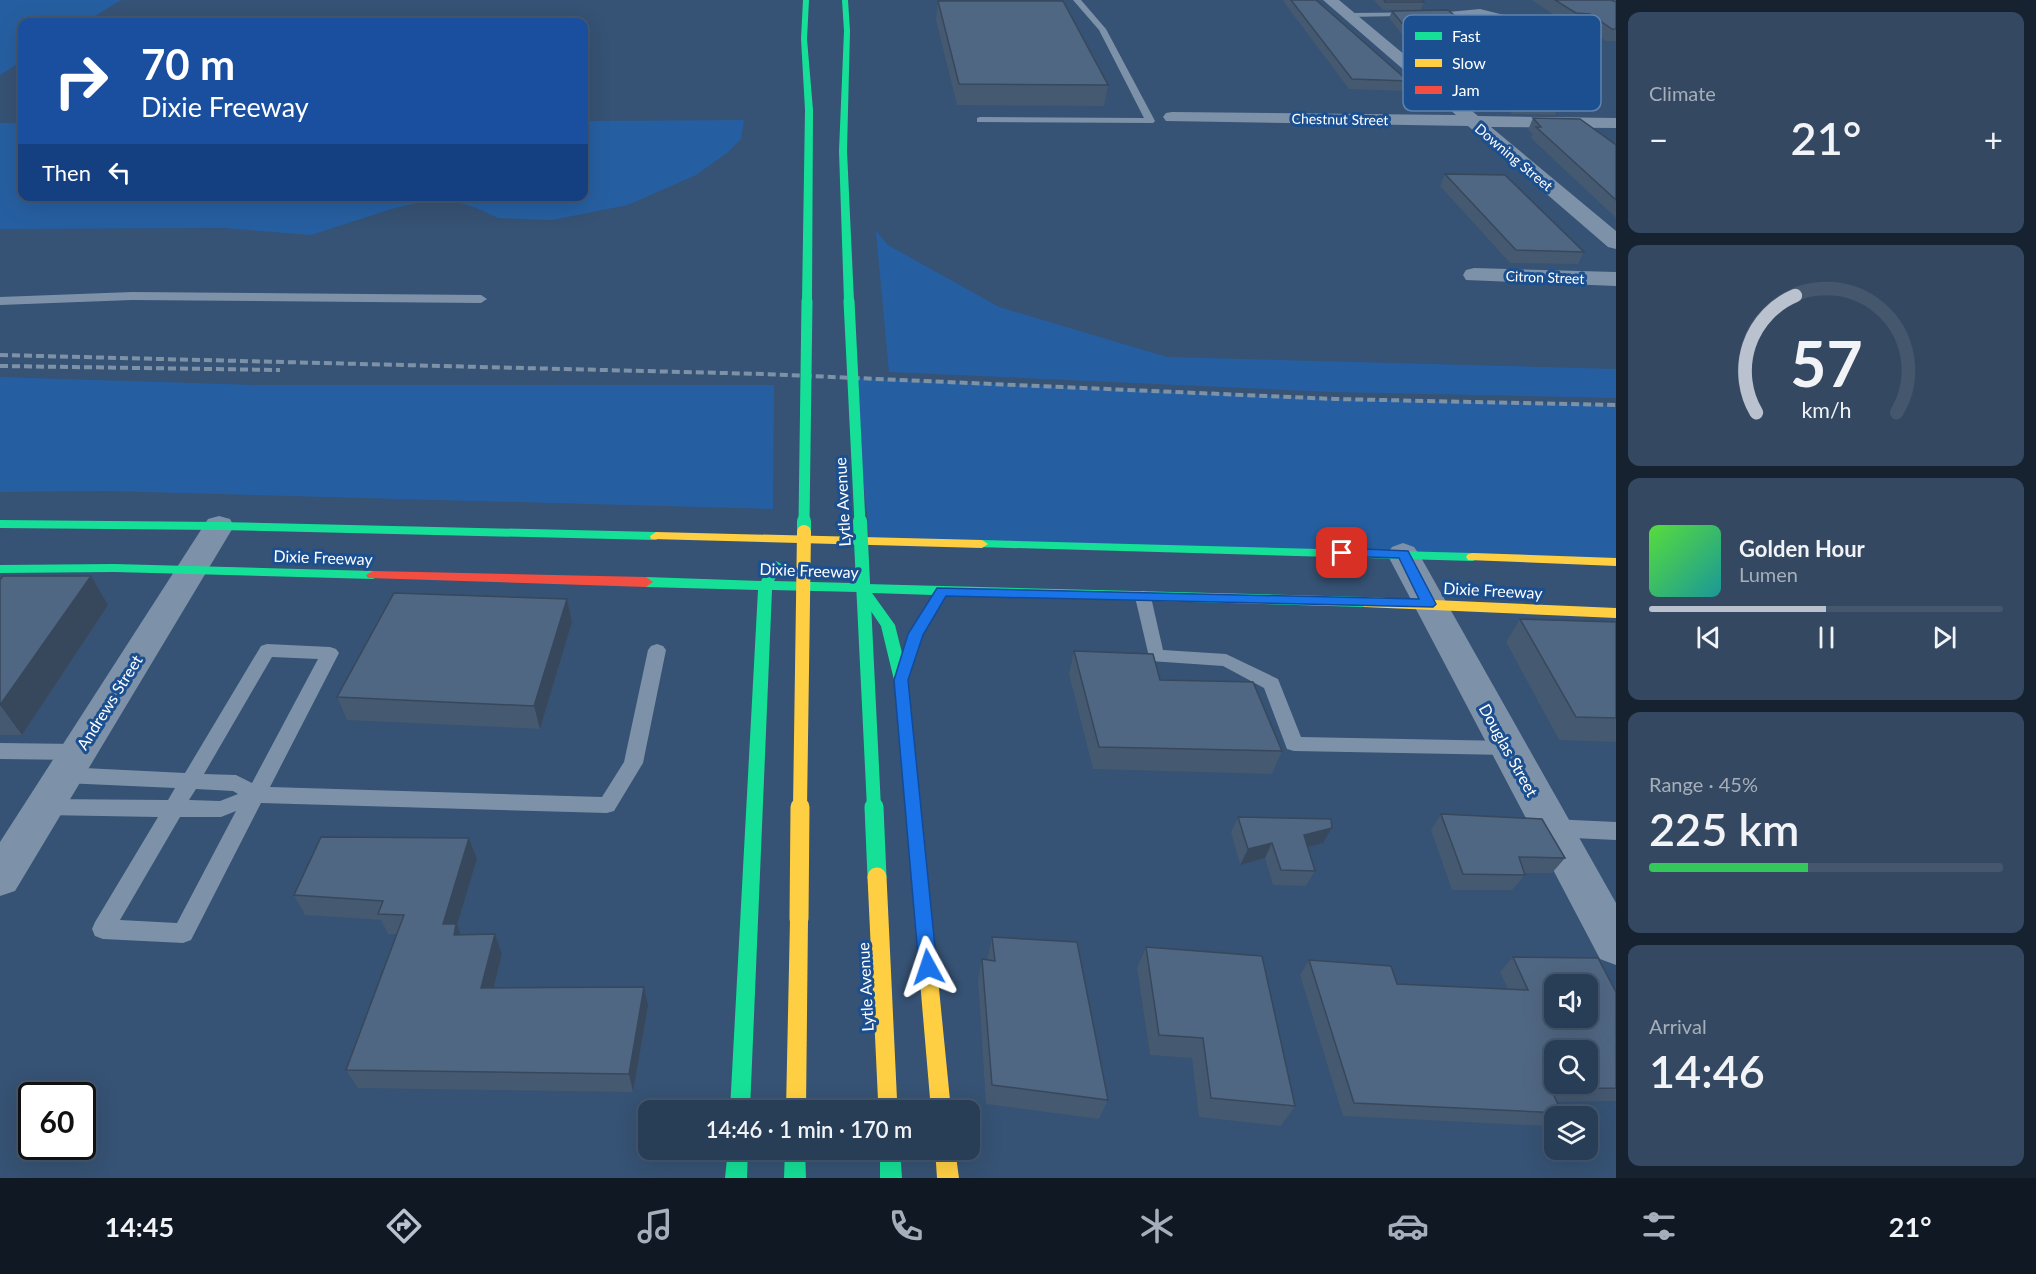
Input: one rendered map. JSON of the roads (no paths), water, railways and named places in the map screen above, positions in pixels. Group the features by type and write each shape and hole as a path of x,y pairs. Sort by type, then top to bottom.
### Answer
{"main road":[{"path":"796,1100 809,110 804,39 806,0"},
{"name":"Lytle Avenue","path":"845,0 847,31 843,151 888,1100"},
{"name":"Dixie Freeway","path":"0,524 219,526 1403,554 1616,562"},
{"path":"740,1100 765,585 778,561 804,541 822,552"},
{"name":"Dixie Freeway","path":"0,568 191,570 765,585 1429,604 1616,613"},
{"path":"848,572 864,589 888,625 901,680 940,1100"},
{"path":"901,680 915,634 942,591"},
{"path":"736,1178 737,1160"},
{"path":"795,1160 795,1178"},
{"path":"890,1160 891,1178"},
{"path":"946,1160 948,1178"}],"street":[{"name":"Downing Street","path":"1330,0 1403,62"},
{"name":"Downing Street","path":"1460,111 1616,242"},
{"name":"Chestnut Street","path":"1172,117 1616,123"},
{"name":"Citron Street","path":"1474,275 1616,279"},
{"name":"Andrews Street","path":"0,878 219,526"},
{"name":"Douglas Street","path":"1403,554 1616,945"}],"lane":[{"path":"980,120 1150,121 1102,29 1083,10 1077,0"},
{"path":"1073,10 1083,10"},
{"path":"1348,15 1480,11 1499,15"},
{"path":"1457,13 1474,15"},
{"path":"0,301 132,296 481,299"},
{"path":"1143,597 1147,655 1226,660 1272,684 1294,744 1508,748"},
{"path":"267,650 330,652 183,933 103,929 189,780 267,650"},
{"path":"44,807 221,809 256,795 607,806 633,763 657,650"},
{"path":"0,751 189,780 236,783 256,795"},
{"path":"1552,828 1616,831"}],"railway":[{"path":"0,355 764,374 1335,399 1616,405"},
{"path":"0,366 280,370"}]}
